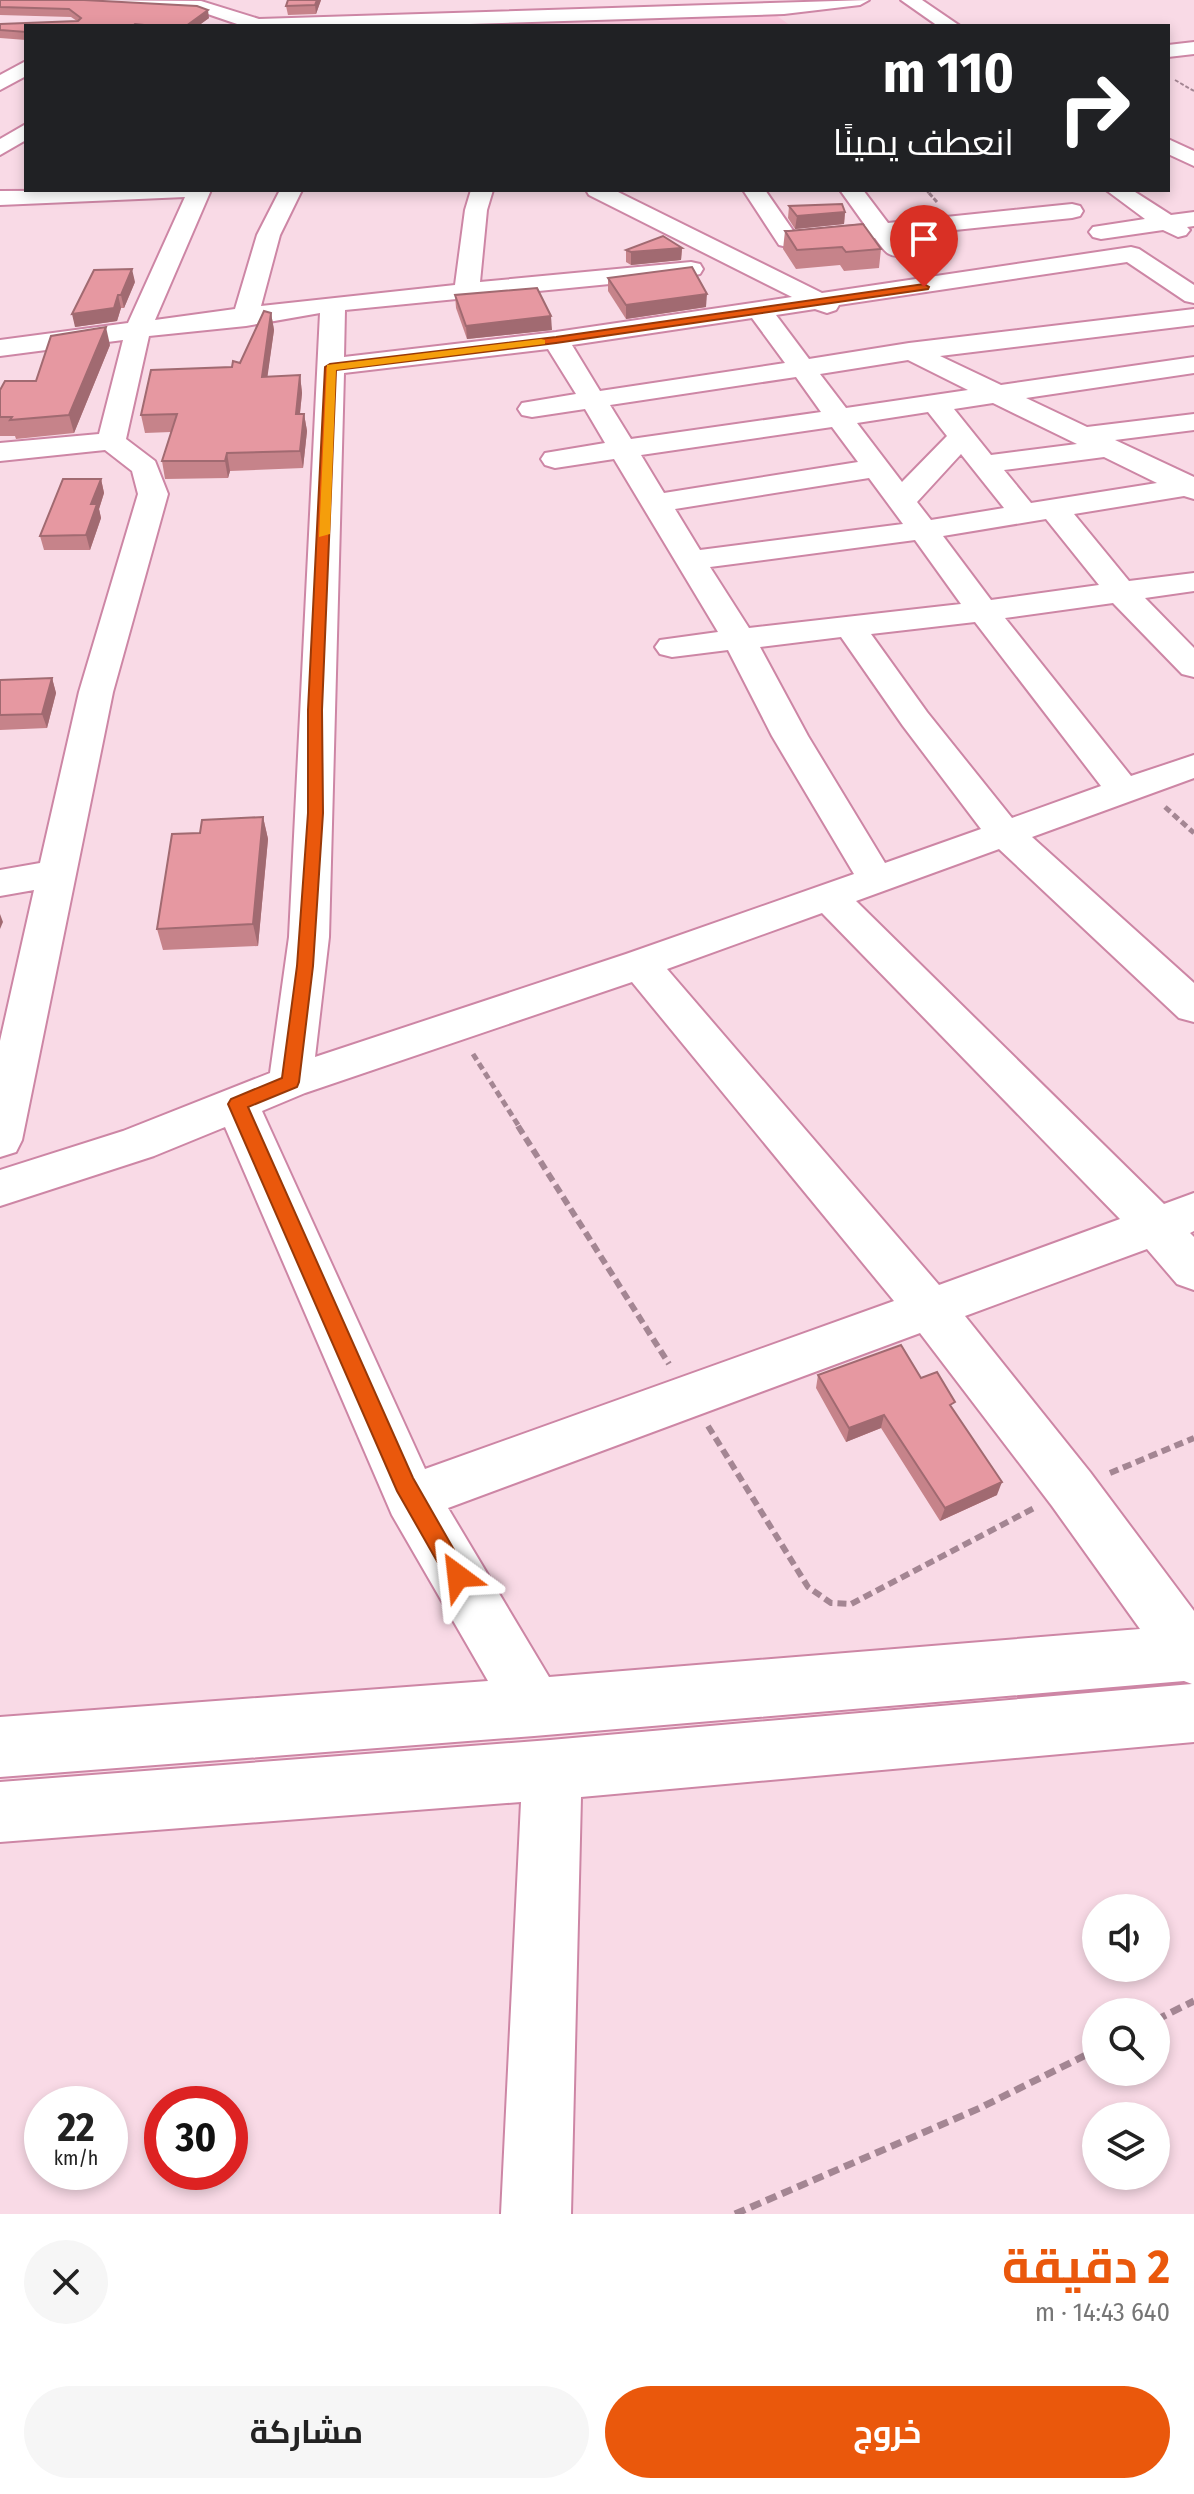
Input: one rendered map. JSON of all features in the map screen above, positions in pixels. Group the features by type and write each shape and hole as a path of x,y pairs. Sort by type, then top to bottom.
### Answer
{"street":[{"path":"86,0 206,3 257,24"},
{"path":"332,0 323,24 415,24 868,3"},
{"path":"410,0 415,24"},
{"path":"910,0 948,24"},
{"path":"174,24 206,3"},
{"path":"777,5 806,24"},
{"path":"1170,51 1194,48"},
{"path":"0,84 22,58"},
{"path":"0,149 18,134"},
{"path":"1170,146 1194,160"},
{"path":"0,198 150,192"},
{"path":"111,441 138,329 199,192"},
{"path":"246,318 277,211 290,192"},
{"path":"467,291 476,210 481,192"},
{"path":"601,192 821,302 911,352 1192,487"},
{"path":"755,192 787,240 1072,211"},
{"path":"852,192 924,287"},
{"path":"1046,192 1194,296"},
{"path":"1120,192 1194,240"},
{"path":"1101,232 1194,219"},
{"path":"330,367 556,340 688,343 760,311 1131,254"},
{"path":"0,348 246,318 333,304 746,264"},
{"path":"988,278 1010,297"},
{"path":"1137,282 1169,279"},
{"path":"220,291 252,290"},
{"path":"156,292 188,292"},
{"path":"290,1082 309,937 333,304"},
{"path":"760,311 983,611 1123,790"},
{"path":"1031,315 1102,377"},
{"path":"532,409 911,352 1194,317"},
{"path":"556,340 739,639 790,736 876,879"},
{"path":"688,343 713,381"},
{"path":"555,459 1194,365"},
{"path":"935,403 986,464 1122,593 1194,667"},
{"path":"986,464 1194,422"},
{"path":"902,500 963,435"},
{"path":"0,452 111,441 145,467 153,494 96,692 0,1140"},
{"path":"658,503 878,468"},
{"path":"691,560 923,530 1192,487"},
{"path":"672,647 983,611 1194,582"},
{"path":"850,627 915,719 1004,833 1194,1007"},
{"path":"0,1188 138,1144 290,1082 640,964 1194,766"},
{"path":"0,883 57,873"},
{"path":"828,896 1175,1219 1194,1270"},
{"path":"640,964 931,1310 1071,1489 1193,1653"},
{"path":"237,1104 411,1498 534,1707"},
{"path":"411,1498 1175,1219"},
{"path":"0,1747 1193,1653"},
{"path":"0,1812 550,1770 1194,1713"},
{"path":"536,2214 552,1811 550,1770"}],"path":[{"path":"1175,80 1194,91"},
{"path":"1170,2013 1194,2001"},
{"path":"735,2214 980,2108 1082,2057"}],"shaded area":[{"path":"773,13 788,24 436,24"}],"building":[{"path":"0,0 84,0 197,6 208,10 189,24 24,24 24,32 0,30 0,24 78,21 81,18 69,9 0,7"},
{"path":"288,0 317,0 315,5 286,6"},
{"path":"842,204 845,212 797,216 789,206"},
{"path":"863,224 881,249 846,252 842,247 797,250 785,231 789,231"},
{"path":"663,236 682,248 626,250"},
{"path":"692,267 707,294 626,305 608,278"},
{"path":"132,269 114,308 72,314 94,270"},
{"path":"537,288 551,316 466,326 455,295"},
{"path":"264,311 271,313 262,377 300,375 296,414 304,414 300,451 227,453 225,461 162,461 177,414 141,415 151,370 232,367 233,361 240,363"},
{"path":"106,327 69,415 10,420 12,417 0,417 0,390 5,381 36,381 51,336"},
{"path":"63,479 101,479 91,504 97,504 86,535 40,536"},
{"path":"52,678 42,714 0,715 0,680"},
{"path":"263,817 253,924 157,929 172,834 200,833 202,820"},
{"path":"901,1345 921,1378 937,1372 955,1402 950,1405 1002,1482 945,1508 884,1415 849,1428 818,1375"}],"slow traffic":[{"path":"323,534 330,367 541,342"}],"route":[{"path":"458,1576 411,1498 237,1104 290,1082 309,937 330,367 556,340 924,287"}]}
